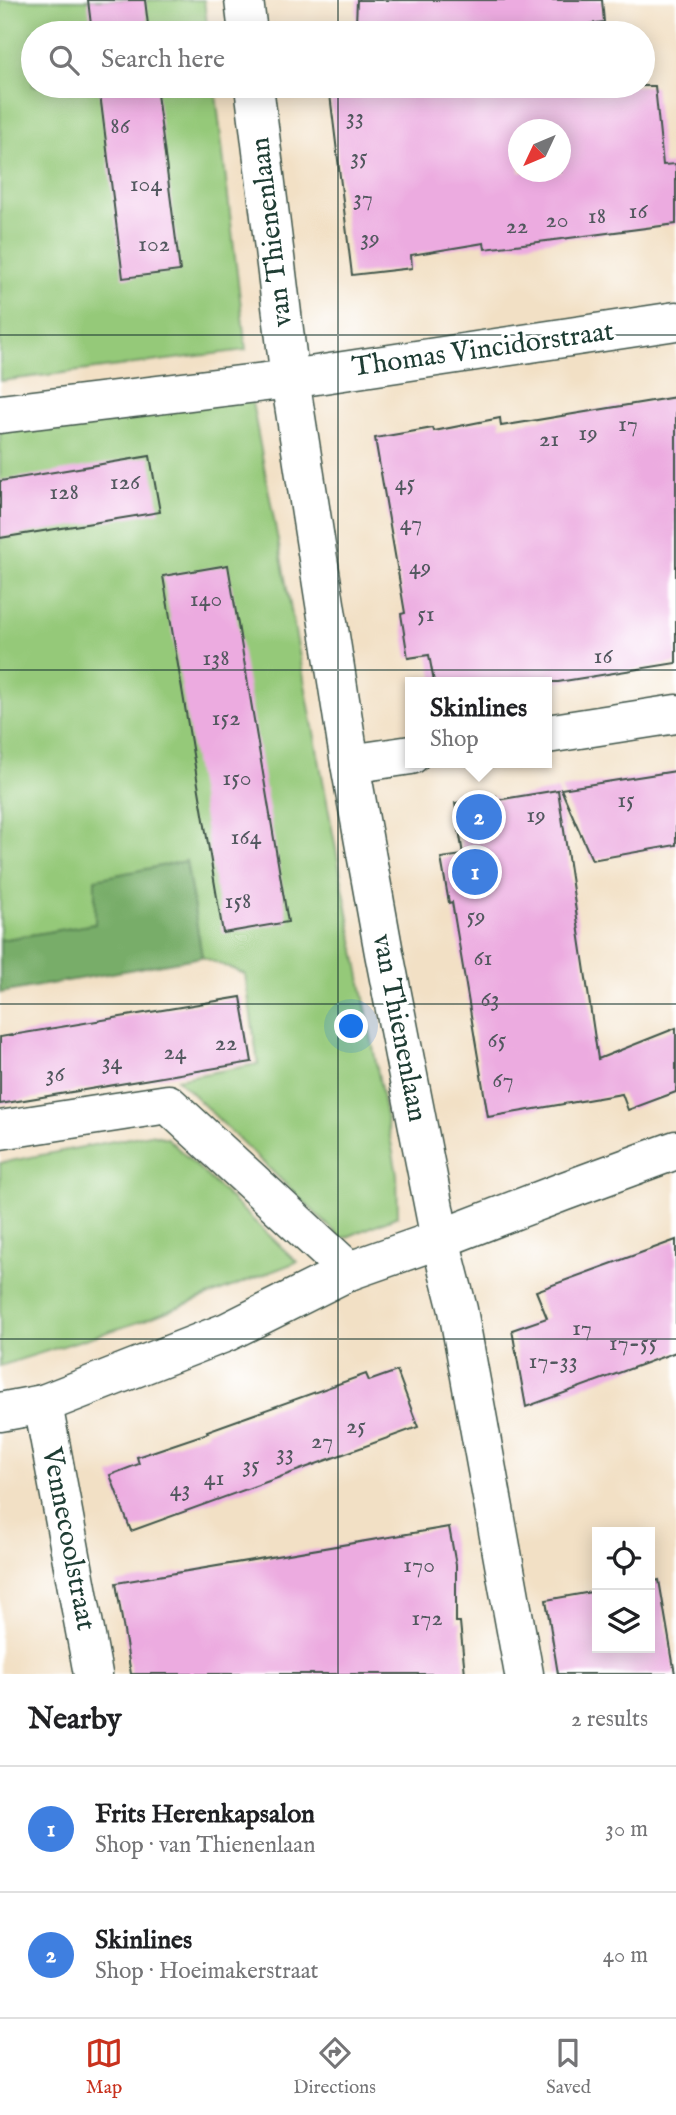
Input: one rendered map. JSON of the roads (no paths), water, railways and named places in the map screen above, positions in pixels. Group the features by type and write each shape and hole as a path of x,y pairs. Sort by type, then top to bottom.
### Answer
{"street":[{"path":"244,0 247,21"},
{"name":"van Thienenlaan","path":"255,98 290,379 351,764 384,953 440,1239 458,1310 524,1674"},
{"name":"Thomas Vincidorstraat","path":"290,379 676,321"},
{"path":"0,414 290,379"},
{"path":"552,733 676,714"},
{"path":"351,764 405,756"},
{"path":"0,1130 168,1104 349,1270"},
{"path":"0,1412 43,1404 227,1332 349,1270 440,1239 676,1150"},
{"name":"Vennecoolstraat","path":"43,1404 93,1674"}],"place":[{"name":"Skinlines","path":"479,817"},
{"name":"Frits Herenkapsalon","path":"475,872"}]}
